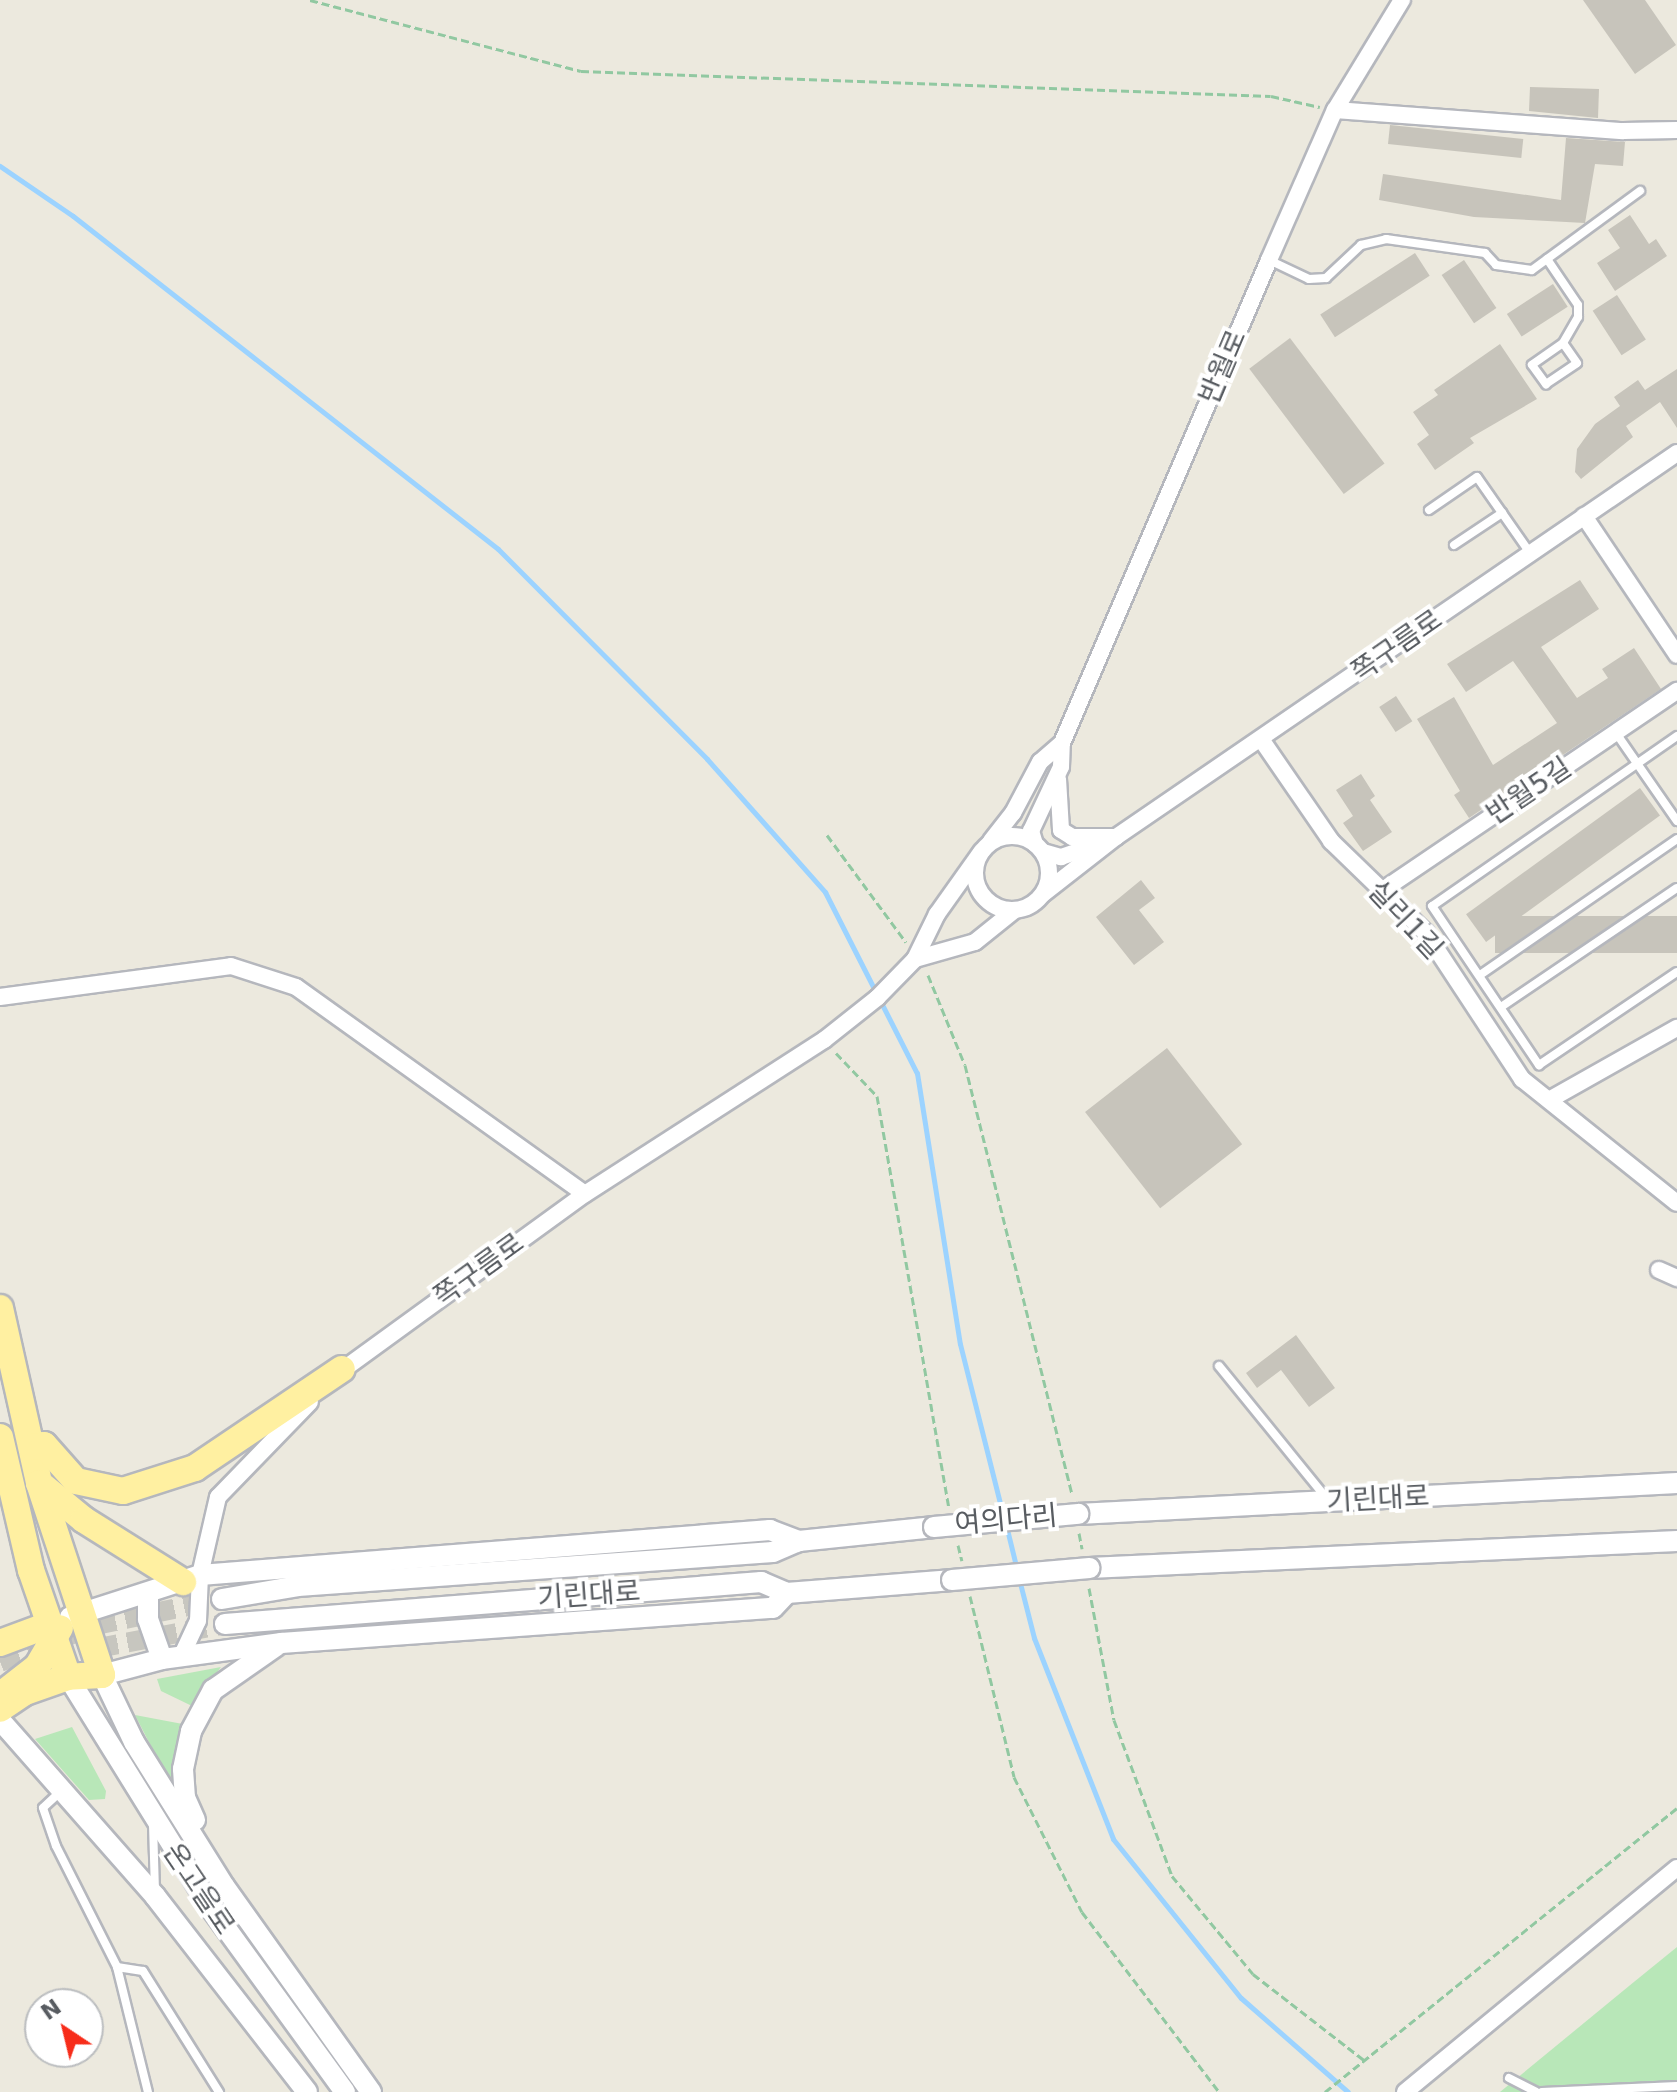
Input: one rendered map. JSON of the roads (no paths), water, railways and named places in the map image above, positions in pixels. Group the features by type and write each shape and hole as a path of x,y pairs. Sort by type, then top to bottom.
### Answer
{"main road":[{"path":"0,1308 32,1447 65,1617 68,1677"},
{"path":"32,1447 44,1445 76,1481 123,1491 195,1468 342,1369"},
{"path":"0,1500 1,1444"},
{"path":"1,1444 31,1570 102,1675 68,1677 25,1692 1,1706"},
{"path":"39,1483 84,1520 192,1578"},
{"path":"0,1643 65,1617"},
{"path":"1,1706 37,1667 65,1617"}],"street":[{"name":"반월로","path":"1062,743 1335,110 1402,0"},
{"path":"1335,110 1623,131 1677,130"},
{"name":"쪽구름로","path":"1116,837 1677,453"},
{"path":"1584,516 1677,655"},
{"name":"반월5길","path":"1380,892 1677,691"},
{"name":"실리1길","path":"1261,739 1331,841 1380,892 1426,933 1522,1079 1673,1194"},
{"path":"1062,743 1057,775 1061,830 1072,837 1116,837"},
{"path":"915,959 937,914 1013,813 1040,762 1062,743"},
{"path":"1043,894 1049,873 1031,831 1057,775"},
{"path":"1015,910 993,905 978,887 976,863 985,848 1012,836 1061,857 1116,837"},
{"path":"915,959 975,942 1116,837"},
{"name":"쪽구름로","path":"171,1658 198,1621 192,1578 218,1497 342,1369 585,1194 836,1031 915,959"},
{"path":"0,997 231,966 296,987 585,1194"},
{"path":"1549,1100 1677,1028"},
{"path":"1659,1270 1677,1278"},
{"name":"기린대로","path":"1076,1516 1677,1483"},
{"name":"여의다리","path":"934,1527 1076,1516"},
{"name":"기린대로","path":"222,1599 298,1586 773,1552 799,1541 934,1527"},
{"path":"65,1617 148,1595 192,1578 770,1530 799,1541"},
{"name":"기린대로","path":"1087,1570 1677,1541"},
{"name":"여의다리","path":"952,1580 1087,1570"},
{"name":"기린대로","path":"225,1624 761,1582 787,1593 952,1580"},
{"path":"102,1675 171,1658 281,1643 773,1608 787,1593"},
{"path":"148,1595 148,1619 171,1658"},
{"path":"224,1886 185,1798 183,1769 191,1731 213,1690 281,1643"},
{"name":"온고을로","path":"102,1675 134,1742 224,1886 371,2092"},
{"name":"온고을로","path":"68,1677 153,1819 345,2092"},
{"path":"1,1706 64,1788 155,1896 307,2092"},
{"path":"1405,2092 1677,1868"}],"lane":[{"path":"1269,260 1309,279 1326,278 1361,245 1386,239 1485,253 1496,265 1532,270 1640,191"},
{"path":"1547,259 1578,305 1578,317 1563,343 1532,365 1546,384 1577,363 1563,343"},
{"path":"1429,510 1477,477 1530,553"},
{"path":"1454,545 1502,513"},
{"path":"1615,732 1677,821"},
{"path":"1677,736 1432,906 1539,1065 1677,972"},
{"path":"1480,975 1677,839"},
{"path":"1501,1007 1677,888"},
{"path":"1219,1366 1328,1501"},
{"path":"64,1788 43,1808 56,1846 117,1967 148,2092"},
{"path":"153,1819 155,1896"},
{"path":"117,1967 143,1971 219,2092"},
{"path":"1509,2078 1536,2092"},
{"path":"1542,2092 1677,2086"}],"waterway":[{"path":"0,166 73,216 498,549 707,759 825,892 917,1073 960,1344 1003,1515"},
{"path":"1006,1525 1017,1570"},
{"path":"1019,1579 1034,1638 1113,1839 1241,1998 1348,2092"}],"tunnel":[{"path":"0,1662 96,1625 222,1599"},
{"path":"52,1666 98,1648 225,1624"}]}
